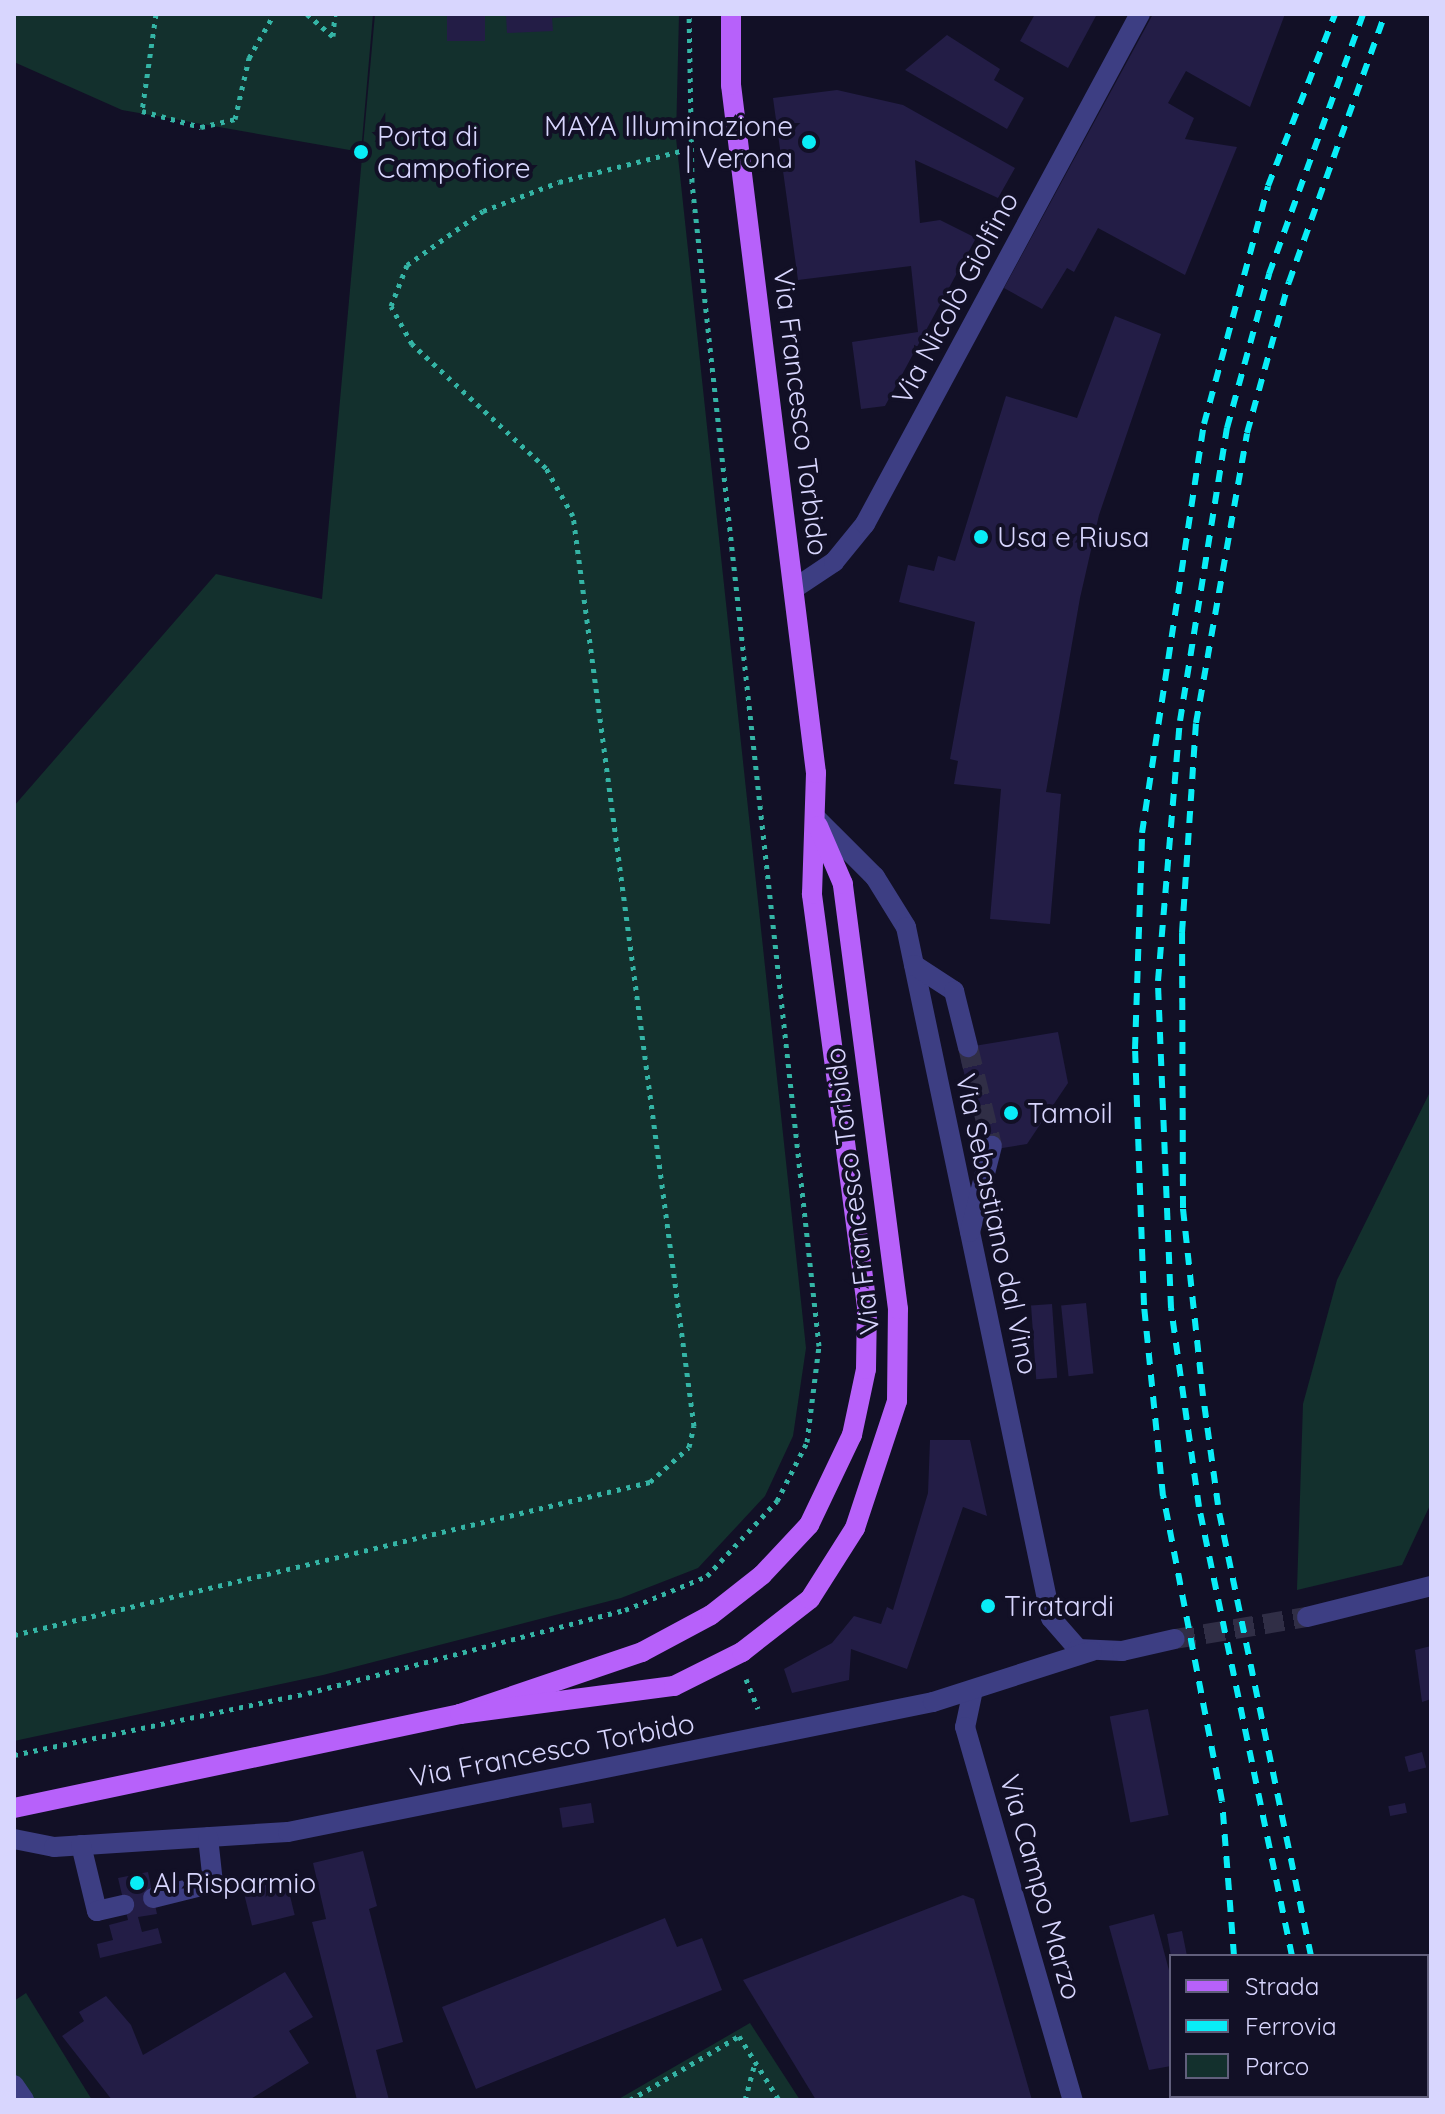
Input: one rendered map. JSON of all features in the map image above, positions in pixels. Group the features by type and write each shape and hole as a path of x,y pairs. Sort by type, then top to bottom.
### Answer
{"main road":[{"name":"Via Francesco Torbido","path":"14,1808 460,1714 642,1652 711,1615 809,1525 852,1435 866,1369 867,1307 812,894 815,817 795,588 731,85 731,14"},
{"name":"Via Francesco Torbido","path":"460,1714 586,1703 674,1686 709,1671 810,1599 855,1528 897,1401 898,1309 843,884 815,817"}],"street":[{"name":"Via Nicolò Giolfino","path":"795,588 834,562 865,524 1140,14"},
{"name":"Via Sebastiano dal Vino","path":"815,817 875,877 906,927 1042,1593 1062,1636 1092,1651"},
{"path":"914,965 954,991 968,1047"},
{"path":"970,1232 992,1146"},
{"path":"1307,1617 1431,1586"},
{"name":"Via Francesco Torbido","path":"14,1839 81,1845 288,1832 973,1690 1092,1651 1175,1639"},
{"name":"Via Campo Marzo","path":"973,1690 965,1727 1073,2100"},
{"path":"153,1898 213,1883 208,1837"},
{"path":"81,1845 97,1911 124,1905"},
{"path":"14,2085 24,2100"}],"path":[{"path":"156,14 142,111 201,127 235,119 249,58 274,14"},
{"path":"307,14 333,37 335,14"},
{"path":"14,1755 308,1693 625,1610 707,1576 777,1501 807,1442 819,1346 692,148 689,14"},
{"path":"14,1635 650,1482 689,1447 694,1426 573,516 546,468 412,344 391,306 407,265 483,211 559,182 692,148"},
{"path":"746,1679 760,1718"},
{"path":"630,2100 739,2036 779,2100"},
{"path":"745,2100 755,2062"}],"green space":[{"path":"14,14 373,14 361,152 122,110 14,62"},
{"path":"375,14 679,14 676,138 806,1348 793,1436 765,1496 698,1568 621,1598 323,1675 14,1741 14,806 216,574 322,599"},
{"path":"1431,1090 1431,1503 1402,1565 1297,1590 1303,1404 1337,1280"},
{"path":"26,1993 92,2100 14,2100 14,2001"},
{"path":"750,2023 800,2100 617,2100"}],"building":[{"path":"447,14 485,14 485,41 447,41"},
{"path":"506,14 583,16 552,18 553,31 507,33"},
{"path":"1035,14 1097,14 1068,68 1020,41"},
{"path":"1153,14 1285,14 1250,107 1186,71 1168,103 1194,118 1185,139 1237,147 1185,275 1098,228 1074,272 1067,268 1042,309 1004,288"},
{"path":"947,35 1000,69 994,80 1024,98 1007,129 905,70"},
{"path":"837,90 903,105 1015,168 998,198 915,160 920,223 940,220 976,238 885,406 861,409 852,342 918,332 911,266 798,280 773,98"},
{"path":"1115,316 1161,334 1099,515 1080,598 1046,792 1061,794 1050,924 990,919 1001,789 954,784 958,761 950,759 975,622 899,602 908,565 934,571 938,556 955,561 1006,396 1077,418"},
{"name":"Tamoil","path":"1058,1032 1068,1083 1027,1144 984,1151 961,1061 968,1047"},
{"path":"1086,1303 1093,1374 1069,1376 1061,1306"},
{"path":"1052,1304 1057,1378 1036,1379 1031,1305"},
{"path":"930,1440 970,1440 987,1516 963,1507 907,1669 851,1649 849,1680 792,1693 784,1669 832,1643 854,1616 881,1624 887,1607 893,1610 928,1493"},
{"path":"1431,1646 1431,1699 1422,1702 1415,1650"},
{"path":"1148,1709 1169,1815 1130,1822 1110,1716"},
{"path":"1422,1752 1426,1767 1409,1772 1405,1757"},
{"path":"591,1803 594,1823 563,1828 559,1808"},
{"path":"1405,1803 1407,1813 1390,1816 1388,1806"},
{"path":"363,1851 377,1906 369,1909 403,2042 376,2050 389,2100 357,2100 312,1922 326,1919 313,1863"},
{"path":"148,1872 157,1914 138,1917 142,1932 158,1928 162,1943 100,1958 97,1944 113,1940 109,1925 128,1920 118,1878"},
{"path":"286,1880 295,1915 252,1926 243,1891"},
{"path":"963,1895 974,1899 1032,2100 816,2100 743,1980"},
{"path":"1154,1914 1169,1970 1169,2066 1149,2070 1109,1926"},
{"path":"665,1918 677,1947 702,1938 722,1990 476,2089 442,2007"},
{"path":"1182,1931 1187,1954 1171,1954 1167,1934"},
{"path":"285,1972 313,2017 289,2031 309,2063 249,2100 112,2100 62,2036 84,2021 79,2012 106,1996 131,2025 143,2055"}],"tunnel":[{"path":"968,1047 992,1146"},
{"path":"1175,1639 1307,1617"}],"railway":[{"path":"1234,1954 1222,1801 1163,1496 1144,1305 1135,1049 1142,833 1204,424 1268,186 1335,14"},
{"path":"1292,1954 1199,1507 1171,1308 1158,981 1180,721 1227,428 1269,274 1363,14"},
{"path":"1311,1954 1218,1505 1203,1396 1183,1208 1182,933 1196,723 1247,433 1289,282 1385,14"}],"place":[{"name":"MAYA Illuminazione | Verona","path":"809,142"},
{"name":"Porta di Campofiore","path":"361,152"},
{"name":"Usa e Riusa","path":"981,537"},
{"name":"Tamoil","path":"1011,1113"},
{"name":"Tiratardi","path":"988,1606"},
{"name":"Al Risparmio","path":"137,1883"}]}
